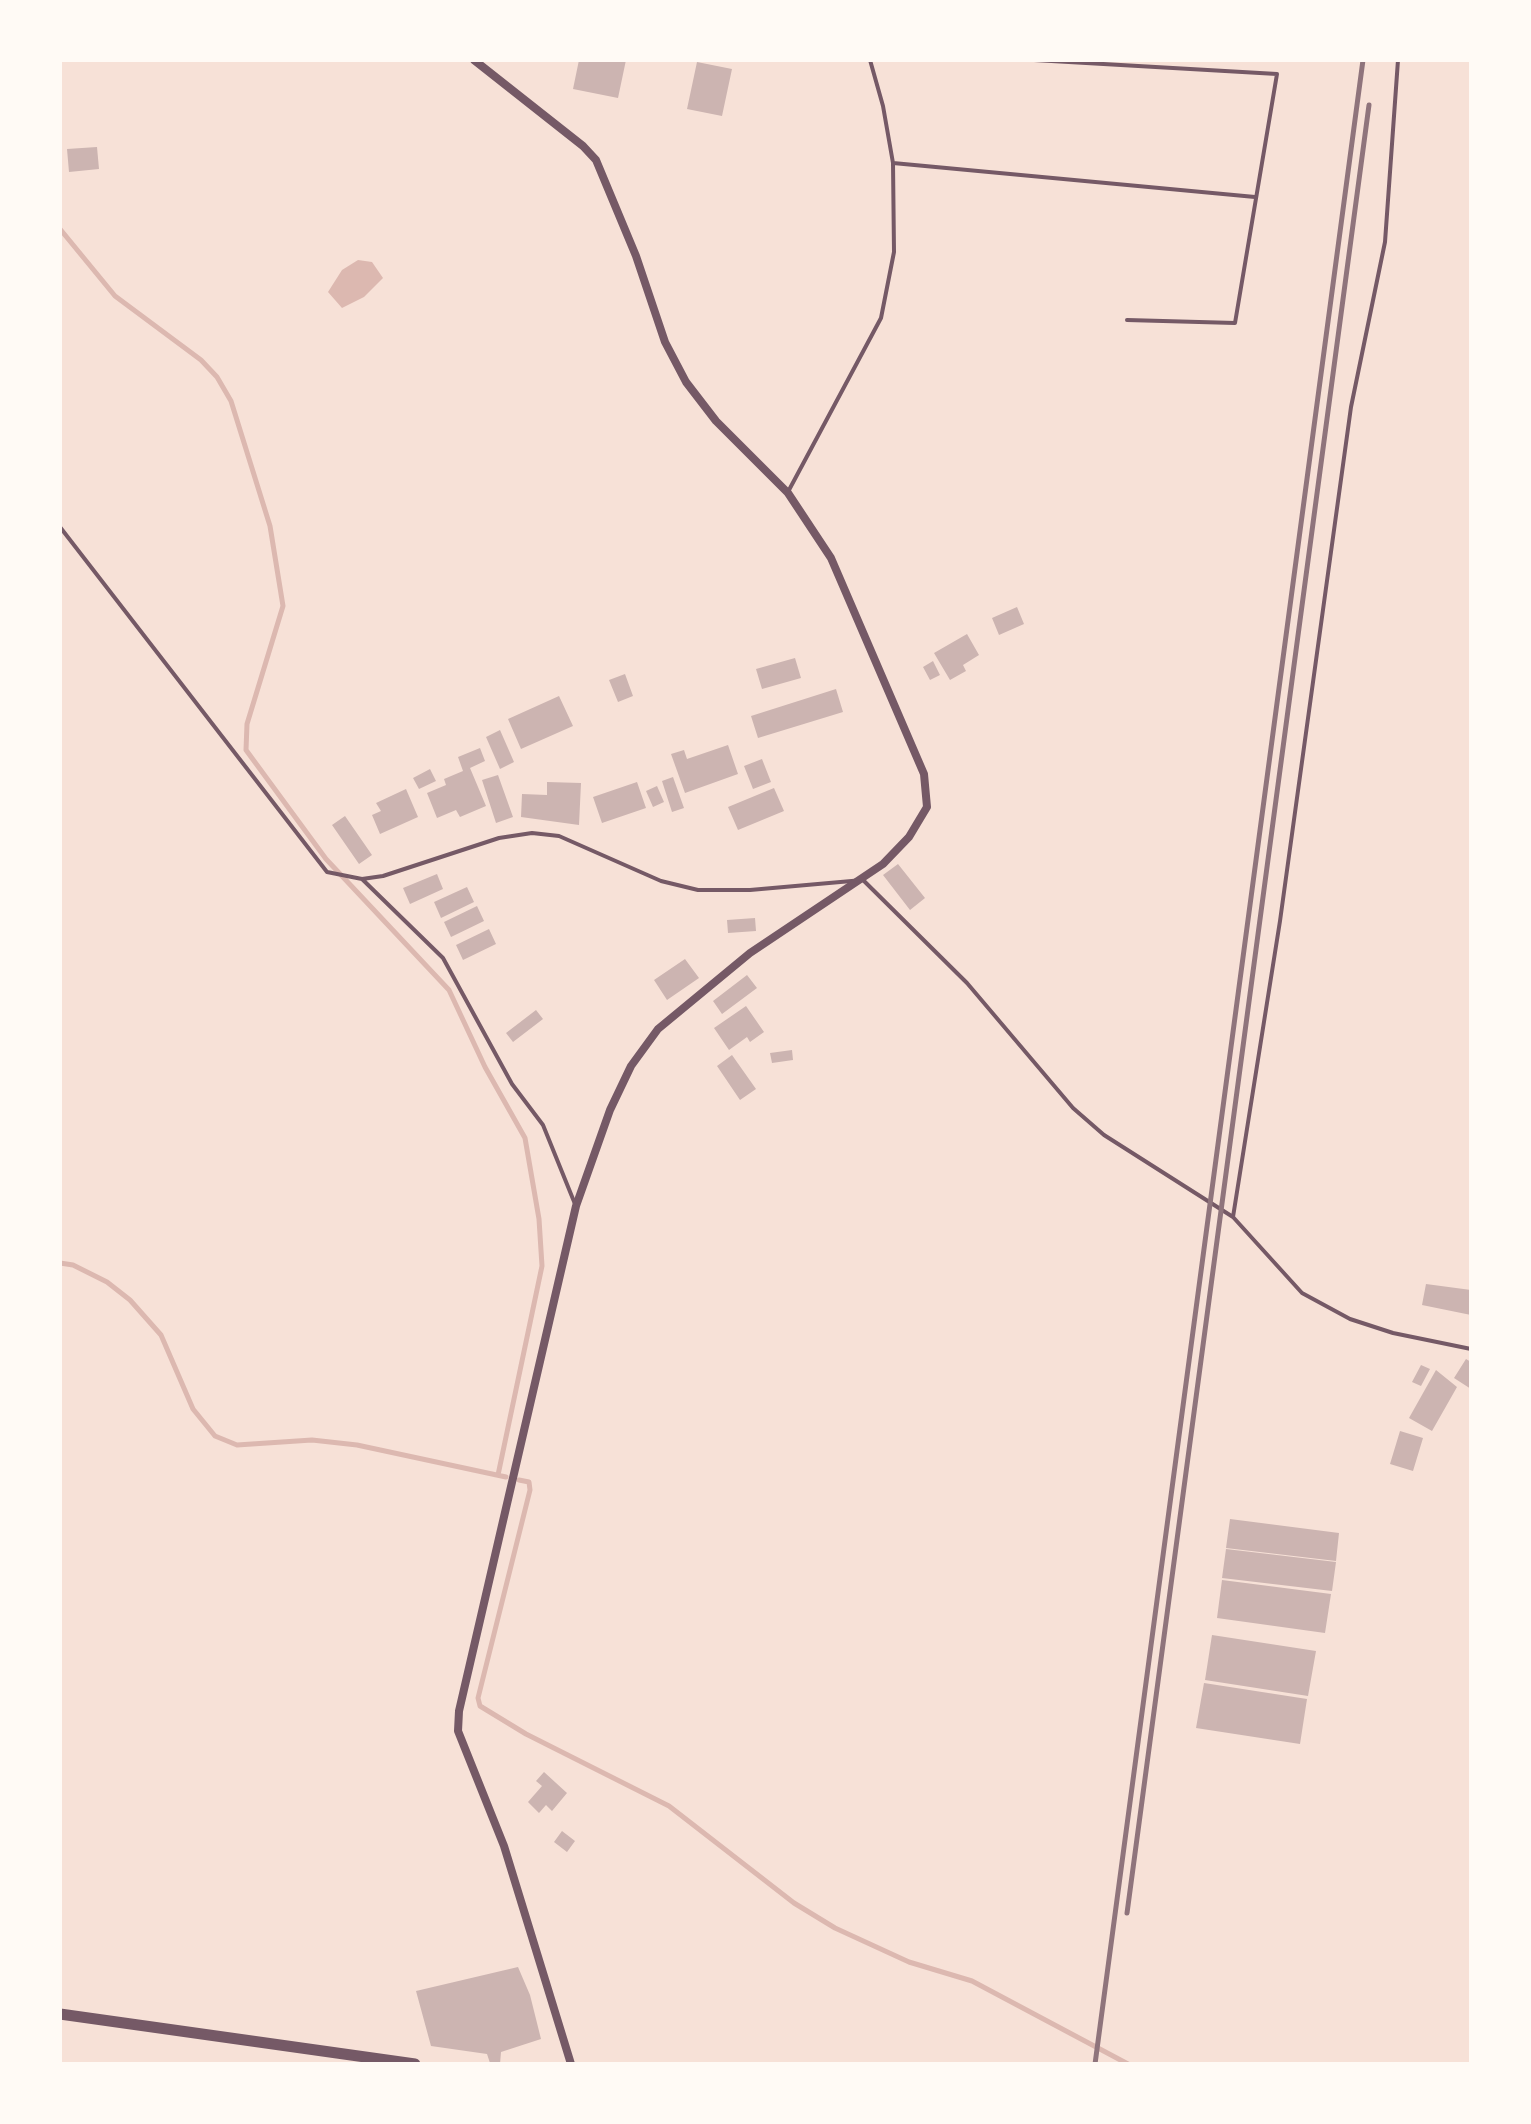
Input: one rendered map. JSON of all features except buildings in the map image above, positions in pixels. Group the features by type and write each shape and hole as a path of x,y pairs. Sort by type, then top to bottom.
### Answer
{"street":[{"path":"474,60 583,146 596,160 636,256 665,342 686,382 716,421 788,493 831,558 924,774 927,807 909,837 863,880 750,953 658,1029 631,1066 620,1088 576,1206 459,1711 458,1731 504,1846 571,2064"},
{"path":"60,2014 415,2064"}],"lane":[{"path":"788,493 881,318 894,252 893,163 883,106 870,60"},
{"path":"1034,60 1277,74 1235,323 1127,320"},
{"path":"1233,1217 1277,936 1351,407 1385,242 1398,60"},
{"path":"893,163 1255,197"},
{"path":"60,527 327,872 362,879 383,876 499,838 532,833 559,836 661,881 698,890 750,890 863,880 967,983 1073,1108 1104,1135 1233,1217 1287,1280 1319,1304 1393,1333 1471,1349"},
{"path":"362,879 443,958 512,1084 543,1125 576,1206"}],"shaded area":[{"path":"358,260 372,262 383,278 364,297 342,308 328,292 342,270"}],"waterway":[{"path":"60,229 115,296 201,360 217,377 231,401 270,526 283,606 247,724 246,750 326,859 449,990 485,1067 525,1138 539,1219 542,1266 498,1475"},
{"path":"60,1263 73,1265 107,1282 130,1300 161,1335 193,1409 215,1436 237,1445 312,1440 357,1445 506,1477"},
{"path":"519,1480 529,1482 530,1490 478,1698 480,1706 526,1734 669,1806 794,1903 835,1928 909,1962 972,1981 1128,2064"}],"railway":[{"path":"1095,2064 1363,60"},
{"path":"1127,1913 1369,105"}]}
